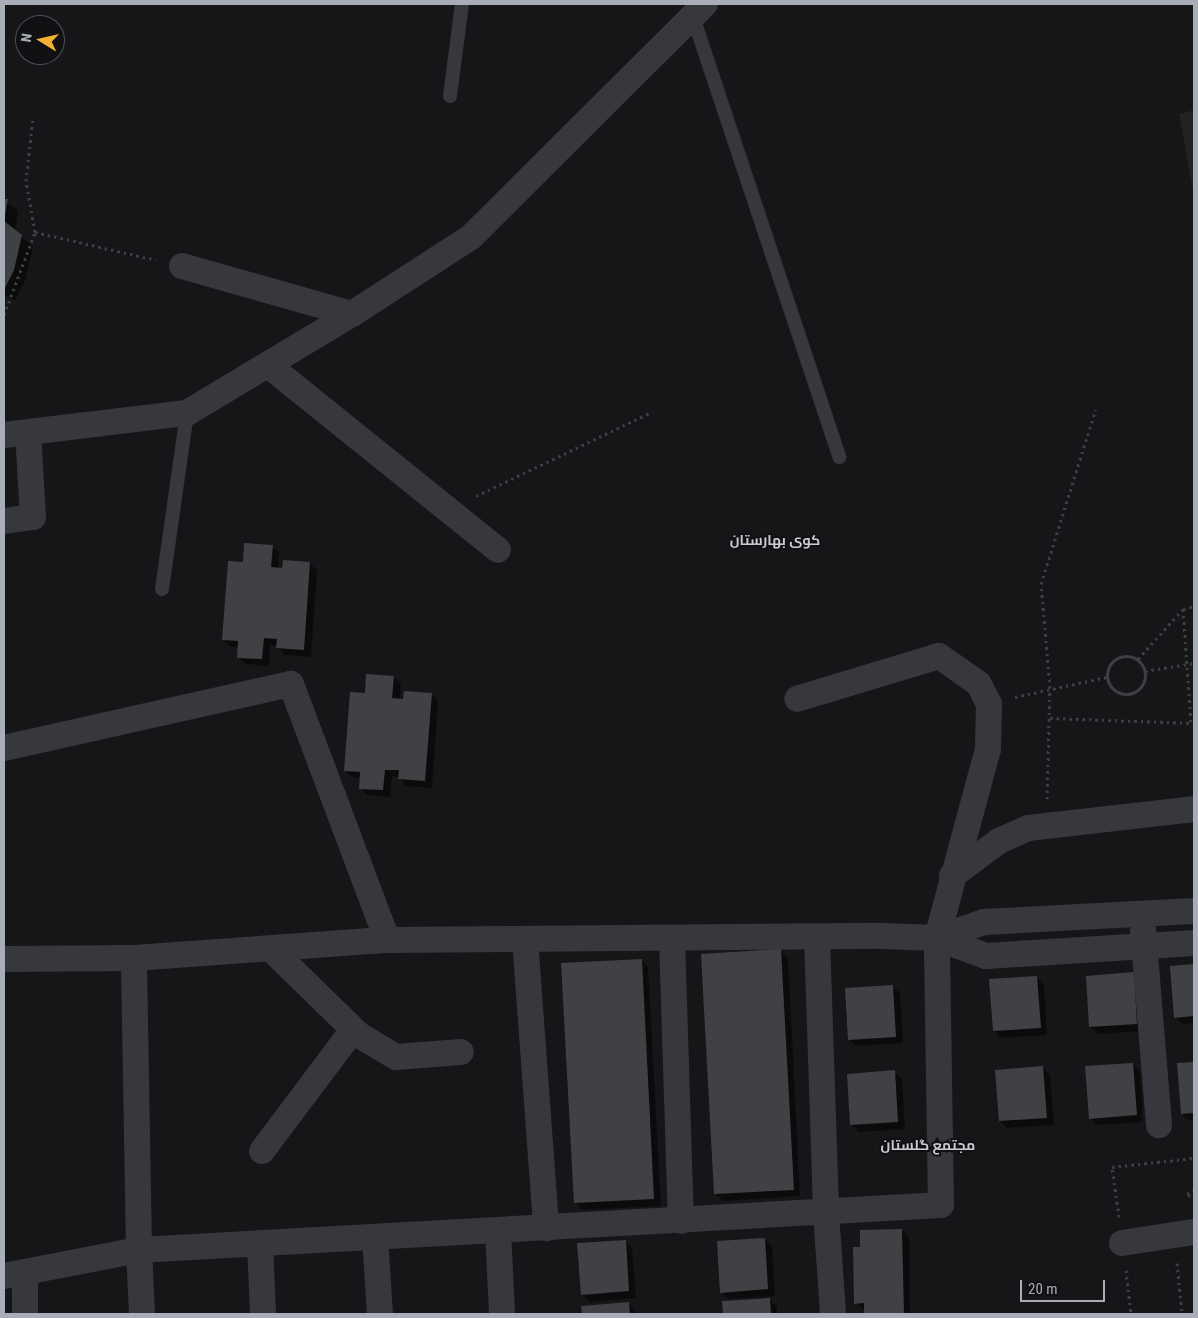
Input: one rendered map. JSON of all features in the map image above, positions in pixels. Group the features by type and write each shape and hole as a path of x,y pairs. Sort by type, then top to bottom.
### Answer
{"street":[{"path":"4,521 33,517 16,433 187,412 352,314 471,237 696,8"},
{"path":"182,266 352,314"},
{"path":"268,365 498,550"},
{"path":"25,1314 14,1274 139,1250 826,1213 941,1205 937,938 952,876 988,749 990,704 979,684 940,656 797,699"},
{"path":"4,748 291,684 387,940"},
{"path":"952,876 999,841 1028,828 1046,824 1194,809"},
{"path":"937,938 984,922 1194,911"},
{"path":"1142,914 1159,1125"},
{"path":"817,936 826,1213 833,1314"},
{"path":"4,960 134,958 273,950 387,940 817,936 937,938 986,956 1194,944"},
{"path":"672,938 681,1221"},
{"path":"525,939 546,1228"},
{"path":"273,950 353,1030 396,1057 461,1052"},
{"path":"134,958 139,1250 142,1314"},
{"path":"262,1151 353,1030"},
{"path":"498,1231 502,1314"},
{"path":"1122,1243 1184,1234"},
{"path":"374,1237 380,1314"},
{"path":"260,1244 263,1314"}],"lane":[{"path":"450,96 462,4"},
{"path":"696,8 839,457"},
{"path":"162,589 187,412"}],"path":[{"path":"4,315 35,232 26,181 33,118"},
{"path":"35,232 182,266"},
{"path":"1046,824 1050,688 1041,584 1096,409"},
{"path":"449,510 649,413"},
{"path":"1138,660 1183,608 1194,606"},
{"path":"1050,718 1193,722 1183,608"},
{"path":"1125,655 1138,660 1145,671 1143,684 1133,693 1120,694 1109,685 1107,677 1113,660 1125,655"},
{"path":"1145,671 1189,662 1194,663"},
{"path":"990,704 1050,688 1107,677"},
{"path":"1194,1190 1187,1194 1194,1198"},
{"path":"1182,1314 1184,1234"}],"shaded area":[{"path":"1194,110 1194,196 1179,114"}],"building":[{"path":"4,199 8,199 5,216 4,216"},
{"path":"4,221 22,235 14,270 4,290"},
{"path":"244,543 273,545 271,567 282,568 283,560 310,562 304,650 276,648 277,639 264,638 262,659 237,658 238,641 222,640 228,561 243,562"},
{"path":"366,674 394,676 392,698 403,699 404,691 432,693 425,781 398,779 399,770 385,770 383,790 359,789 360,772 344,771 350,692 365,693"},
{"path":"781,949 794,1190 714,1194 701,954"},
{"path":"642,959 654,1199 574,1203 561,963"},
{"path":"1194,964 1194,1016 1174,1018 1170,966"},
{"path":"1134,972 1137,1024 1089,1027 1086,976"},
{"path":"1037,976 1041,1028 993,1031 989,979"},
{"path":"893,985 896,1037 848,1040 845,988"},
{"path":"1194,1062 1194,1113 1181,1114 1177,1063"},
{"path":"1133,1063 1137,1115 1089,1119 1085,1066"},
{"path":"1043,1066 1047,1118 999,1121 995,1070"},
{"path":"895,1070 898,1122 850,1125 847,1074"},
{"path":"902,1229 904,1314 864,1314 864,1303 854,1304 853,1247 860,1247 860,1230"},
{"path":"765,1238 768,1289 720,1293 717,1241"},
{"path":"626,1240 629,1291 581,1295 577,1243"},
{"path":"770,1298 771,1314 723,1314 722,1301"},
{"path":"629,1302 630,1314 582,1314 581,1306"}],"district":[{"name":"کوی بهارستان","path":"775,540"},
{"name":"مجتمع گلستان","path":"928,1145"}]}
